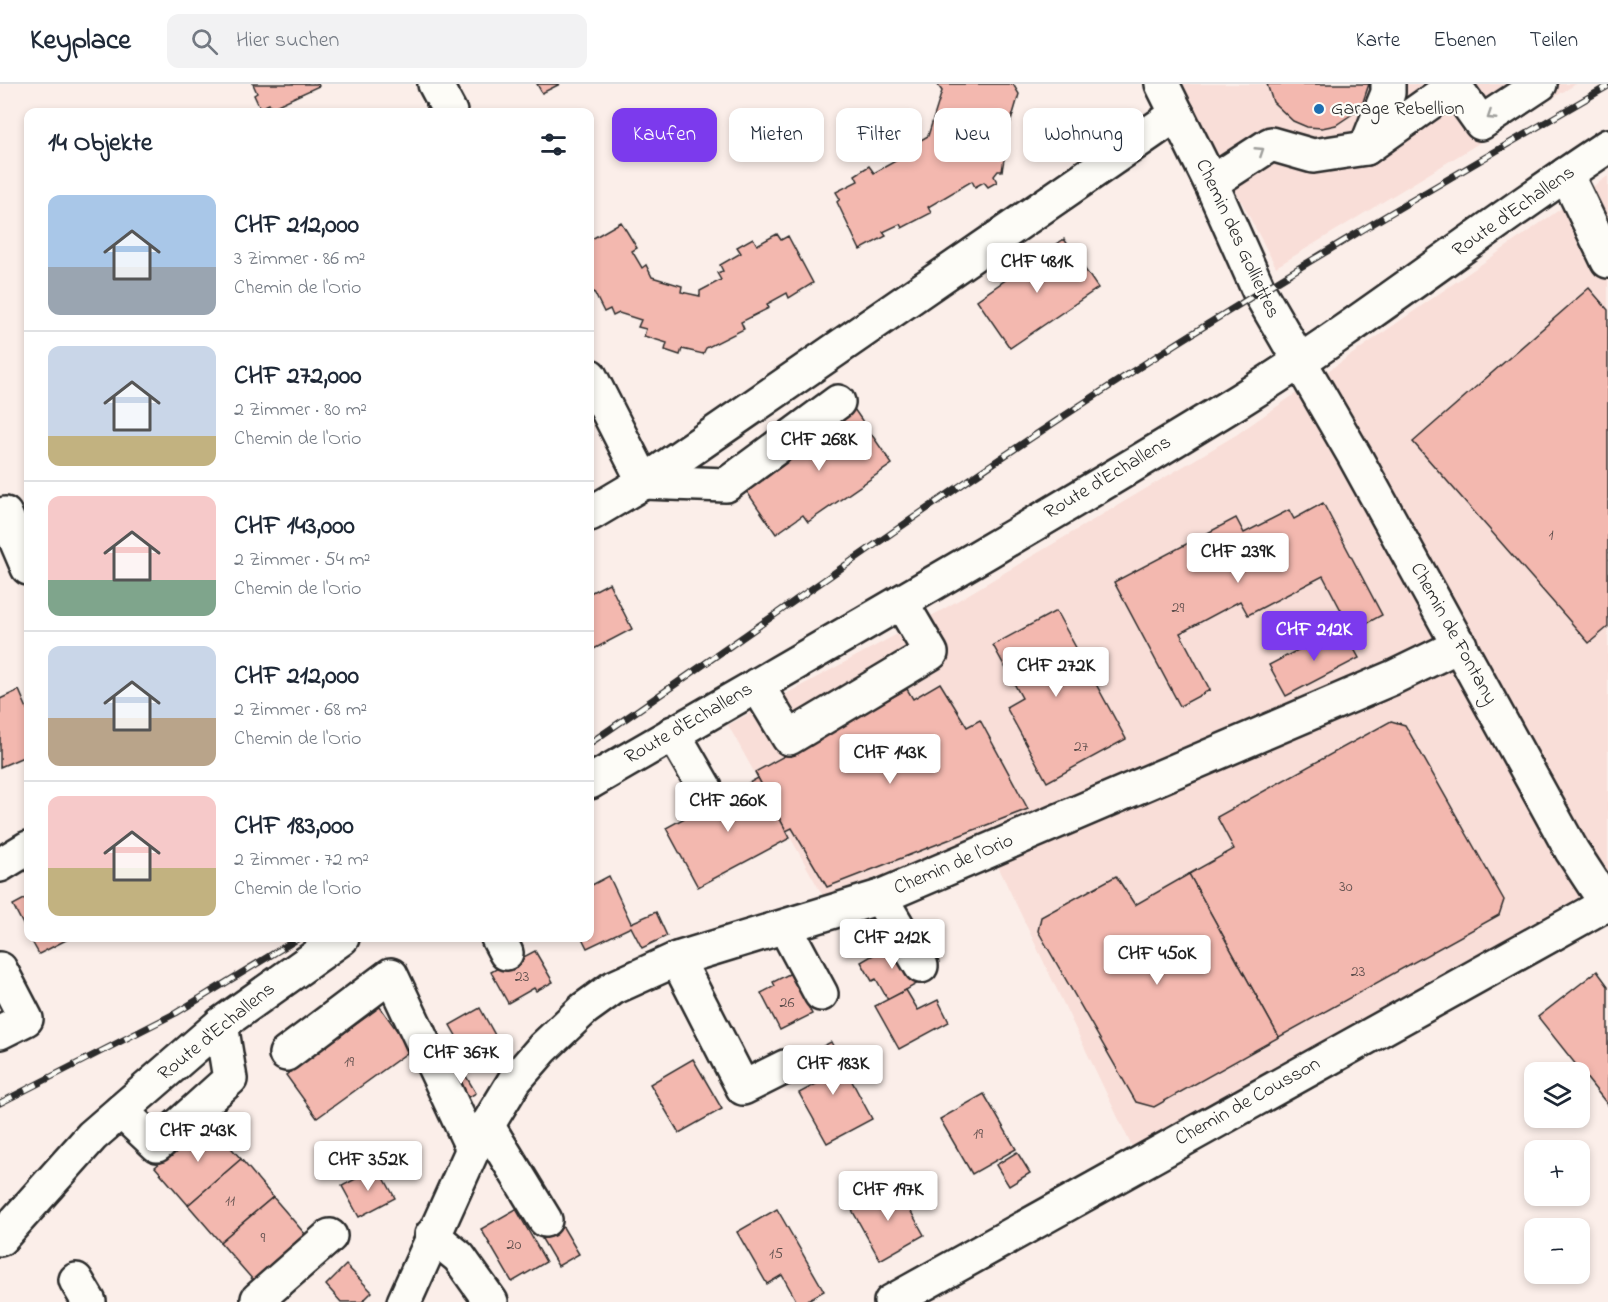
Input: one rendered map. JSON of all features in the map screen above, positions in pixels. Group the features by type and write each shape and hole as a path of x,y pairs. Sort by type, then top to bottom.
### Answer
{"street":[{"path":"435,84 448,108"},
{"name":"Chemin des Golliettes","path":"1162,84 1211,183 1260,293 1298,362"},
{"path":"1366,148 1388,93 1388,84"},
{"path":"1211,183 1271,144 1313,156 1366,148 1455,85 1481,123 1540,84"},
{"path":"594,512 644,482 1177,114"},
{"name":"Route d'Echallens","path":"594,780 901,602 1241,399 1298,362 1608,146"},
{"path":"1566,174 1608,261"},
{"name":"Chemin de Fontany","path":"1298,362 1354,455 1572,851 1607,904"},
{"path":"594,384 644,482"},
{"path":"644,482 726,485 838,402"},
{"path":"5,514 24,558"},
{"path":"757,685 789,738 931,653 901,602"},
{"name":"Chemin de l'Orio","path":"404,1302 432,1235 480,1137 515,1080 543,1048 584,1009 613,988 677,959 880,897 1381,682 1460,645"},
{"path":"673,733 706,790"},
{"path":"0,865 24,850"},
{"path":"880,897 921,966"},
{"name":"Chemin de Cousson","path":"891,1302 1607,904"},
{"path":"785,927 821,994"},
{"name":"Route d'Echallens","path":"0,1239 92,1136 221,1024 336,942"},
{"path":"677,959 743,1088 785,1066"},
{"path":"0,969 26,1019 0,1032"},
{"path":"286,1054 391,975 480,1137 545,1220"},
{"path":"121,1111 157,1146 230,1079 221,1024"},
{"path":"432,1235 459,1257 491,1302"},
{"path":"260,1302 258,1299 330,1236"}],"shaded area":[{"path":"1179,84 1576,84 1276,267"},
{"path":"1608,176 1608,889 1134,1151 984,837 824,898 728,725 942,610 1236,435"}],"building":[{"path":"253,84 318,84 319,86 271,108 269,104 260,108 254,95 257,93"},
{"path":"537,84 560,84 542,93"},
{"path":"937,84 1013,84 1019,94 1011,121 1011,108 937,108 942,91"},
{"name":"Garage Rebellion","path":"1267,84 1369,84 1362,105 1336,125 1322,128 1307,127 1293,121 1273,102"},
{"path":"934,117 934,162 1004,162 1002,171 998,171 994,176 997,182 988,187 984,182 975,187 972,181 928,207 931,213 902,228 900,224 883,232 886,236 860,250 837,202 840,199 836,192 858,181 855,175 869,166 874,173 894,162 922,162 922,139 928,136"},
{"path":"621,222 637,248 632,251 642,268 646,265 652,277 682,286 681,292 700,296 700,291 721,280 717,273 723,271 720,265 741,253 737,247 753,238 757,245 777,234 781,240 788,236 813,283 789,298 787,293 767,304 769,308 741,322 744,329 706,348 703,354 682,349 680,355 665,350 667,343 644,336 646,329 638,327 641,320 619,313 613,316 610,309 604,312 594,292 594,238"},
{"path":"1064,239 1098,288 1010,348 977,300"},
{"path":"1589,288 1608,310 1608,627 1589,643 1413,442"},
{"path":"852,406 892,464 808,522 803,515 776,534 745,489"},
{"path":"1323,503 1382,615 1352,631 1323,576 1248,615 1240,601 1180,633 1210,690 1180,706 1114,582 1236,518 1244,533 1289,510 1294,519"},
{"path":"609,583 632,629 594,649 594,591"},
{"path":"1056,611 1126,739 1047,782 1006,707 1022,698 993,645"},
{"path":"1342,627 1359,658 1286,696 1269,665"},
{"path":"940,683 967,727 980,720 1028,809 827,887 792,828 786,831 755,772 907,689 913,699"},
{"path":"19,690 24,702 24,757 0,767 0,699"},
{"path":"1391,721 1405,725 1504,900 1499,915 1279,1037 1189,874 1234,849 1217,817"},
{"path":"758,778 790,838 698,887 666,828"},
{"path":"1189,874 1279,1037 1154,1107 1136,1102 1038,931 1041,917 1116,876 1135,905"},
{"path":"609,876 631,923 656,912 667,936 642,948 631,927 587,948 584,942 594,942 594,884"},
{"path":"24,899 24,926 13,905"},
{"path":"899,940 922,981 888,1000 876,979 872,981 861,962"},
{"path":"32,942 62,942 39,954"},
{"path":"535,951 553,982 536,991 534,988 508,1003 491,972 521,955 522,958"},
{"path":"1597,971 1608,986 1608,1105 1590,1082 1590,1062 1574,1062 1538,1017"},
{"path":"791,973 812,1014 780,1030 761,993 775,986 773,982"},
{"path":"906,990 918,1010 938,1000 949,1022 899,1049 875,1006"},
{"path":"380,1007 411,1050 317,1118 286,1075"},
{"path":"480,1008 501,1046 471,1062 450,1025"},
{"path":"831,1042 872,1119 827,1143 799,1093 820,1082 806,1055"},
{"path":"693,1059 722,1109 679,1133 650,1084"},
{"path":"461,1068 476,1093 461,1102 446,1077"},
{"path":"984,1094 1016,1149 972,1174 940,1119"},
{"path":"208,1122 241,1159 188,1205 155,1167"},
{"path":"1017,1152 1030,1173 1009,1186 996,1165"},
{"path":"241,1159 273,1197 220,1242 188,1205"},
{"path":"378,1167 395,1198 359,1217 342,1186"},
{"path":"896,1185 924,1235 880,1260 852,1210"},
{"path":"273,1197 305,1234 253,1280 220,1242"},
{"path":"516,1209 546,1262 512,1282 481,1229"},
{"path":"777,1209 824,1291 804,1302 797,1302 782,1275 767,1284 737,1232"},
{"path":"563,1227 579,1254 558,1266 542,1239"},
{"path":"346,1265 372,1292 362,1302 341,1302 326,1285"}],"railway":[{"path":"594,740 961,485 1087,401 1280,279 1608,86"},
{"path":"0,1103 176,1013 292,942"}],"place":[{"name":"Garage Rebellion","path":"1319,109"}]}
